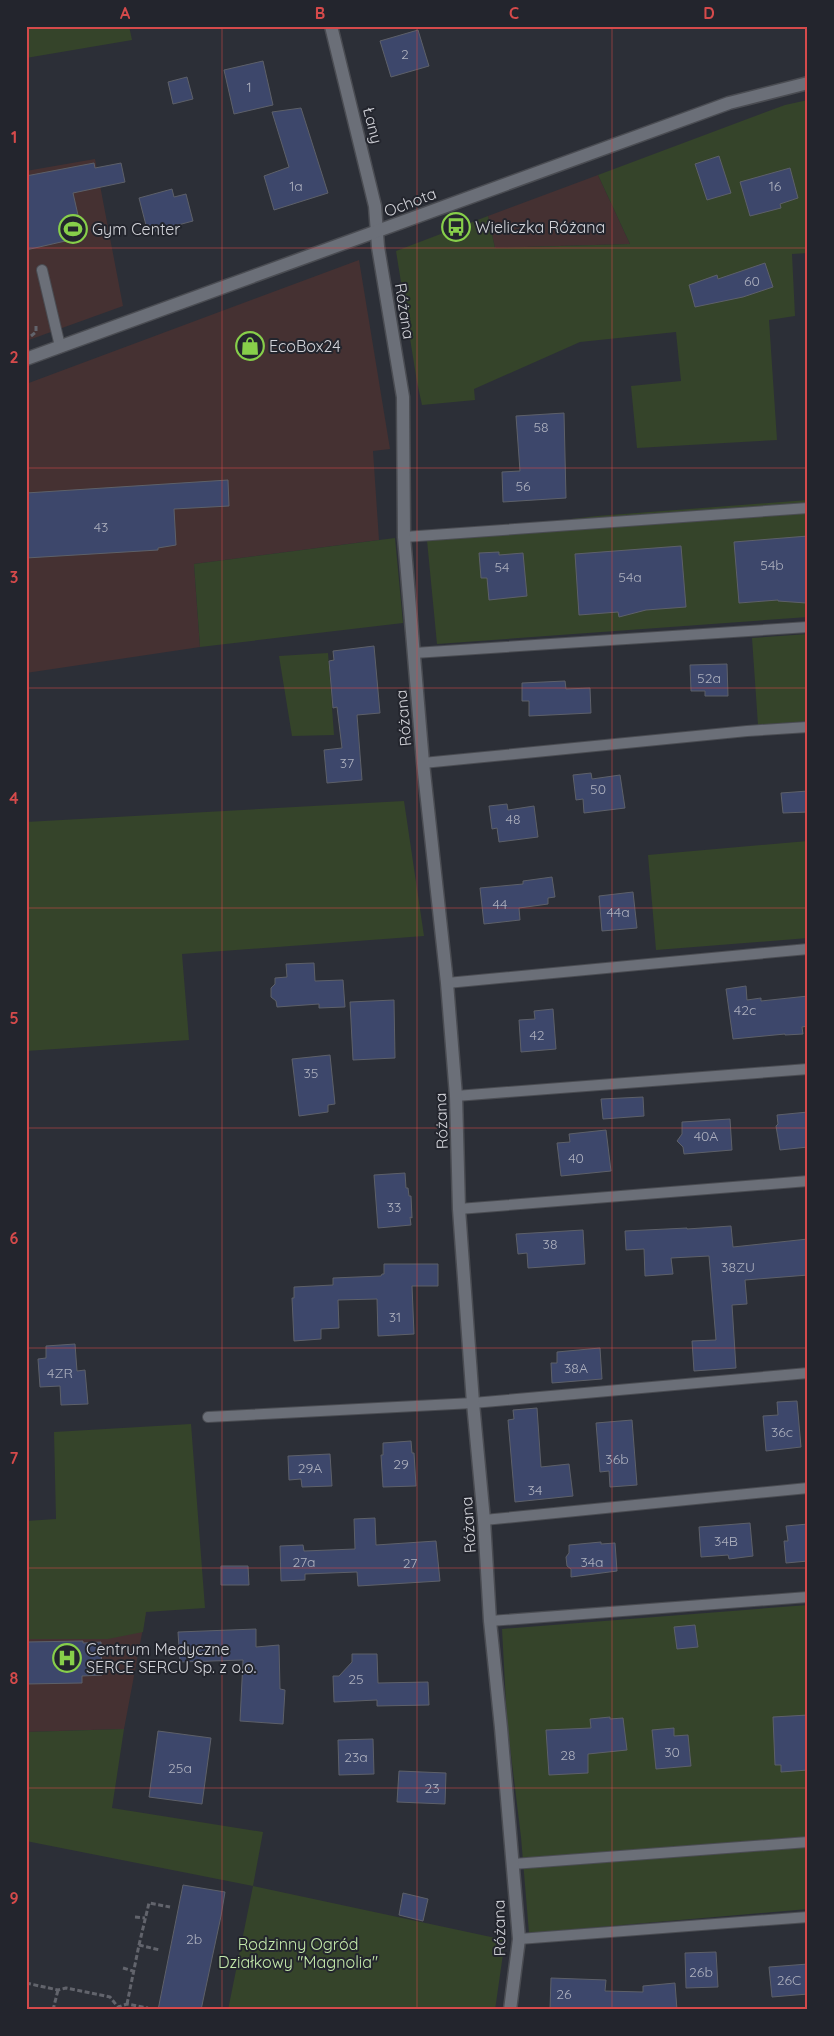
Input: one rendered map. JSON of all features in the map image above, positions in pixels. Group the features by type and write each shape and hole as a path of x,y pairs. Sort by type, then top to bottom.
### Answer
{"street":[{"name":"Łany","path":"331,26 375,206 377,232"},
{"name":"Ochota","path":"26,359 729,104 808,83"},
{"name":"Różana","path":"377,232 403,398 404,537 423,763 448,983 456,1096 459,1208 484,1520 490,1621 519,1939 510,2010"}],"lane":[{"path":"42,270 60,346"},
{"path":"404,537 808,508"},
{"path":"414,653 808,627"},
{"path":"423,763 747,731 808,727"},
{"path":"448,983 808,949"},
{"path":"456,1096 808,1069"},
{"path":"459,1208 808,1181"},
{"path":"208,1417 474,1403 808,1373"},
{"path":"484,1520 808,1488"},
{"path":"490,1621 808,1598"},
{"path":"512,1864 808,1842"},
{"path":"519,1939 808,1918"}],"path":[{"path":"127,2004 148,1903 170,1907"},
{"path":"134,1916 145,1918"},
{"path":"139,1945 160,1950"},
{"path":"123,1968 134,1971"},
{"path":"26,1983 58,1990 66,1988 110,1997 118,2008 127,2004 148,2008"},
{"path":"53,2010 58,1990"}],"shaded area":[{"path":"95,159 123,306 26,341 26,171"},
{"path":"598,175 630,244 495,248 488,216"},
{"path":"359,260 390,449 373,451 379,540 194,564 200,647 26,673 26,384"},
{"path":"146,1612 124,1729 26,1732 26,1619"}],"green space":[{"path":"26,26 129,26 132,40 26,58"},
{"path":"808,100 808,253 792,254 795,316 769,320 777,440 637,448 631,386 681,381 676,332 580,342 474,389 475,400 422,405 396,251 488,216 495,248 630,244 598,175 785,105"},
{"path":"808,500 808,617 437,644 426,530 434,535 597,516"},
{"path":"395,538 403,623 200,647 194,564"},
{"path":"808,634 808,721 758,725 752,638"},
{"path":"328,653 334,735 292,736 279,656"},
{"path":"404,801 424,936 182,954 189,1040 26,1051 26,822"},
{"path":"808,841 808,938 656,950 648,855"},
{"path":"191,1424 205,1608 146,1612 143,1632 108,1639 26,1639 26,1521 56,1519 54,1432"},
{"path":"808,1605 808,1909 529,1933 521,1837 507,1722 502,1629"},
{"path":"124,1729 112,1808 263,1832 253,1886 26,1841 26,1732"},
{"name":"Rodzinny Ogród Działkowy \"Magnolia\"","path":"253,1886 505,1940 495,2010 228,2010"}],"building":[{"path":"418,30 429,66 391,77 380,41"},
{"path":"263,61 273,105 234,114 224,70"},
{"path":"187,77 193,99 173,104 168,82"},
{"path":"301,108 328,193 274,210 264,176 289,167 272,112"},
{"path":"719,156 731,193 707,200 695,164"},
{"path":"94,163 95,168 121,163 125,182 73,193 83,237 26,250 26,176"},
{"path":"790,168 798,198 780,204 781,208 750,216 740,182"},
{"path":"172,189 174,197 186,194 193,221 148,233 139,198"},
{"path":"765,263 773,287 743,297 695,307 689,285 717,275 718,279"},
{"path":"564,413 566,498 503,502 502,472 520,471 516,416"},
{"path":"228,480 229,506 174,509 176,545 158,548 158,550 26,558 26,493"},
{"path":"808,536 808,598 806,598 806,603 778,600 739,603 734,542"},
{"path":"681,546 686,607 646,610 619,617 618,612 579,615 575,554"},
{"path":"499,552 499,555 523,553 527,596 489,600 487,578 481,578 479,553"},
{"path":"374,646 380,713 357,715 362,780 327,783 324,750 342,748 337,707 333,708 329,661 334,660 333,651"},
{"path":"727,664 728,696 705,696 705,691 691,691 690,665"},
{"path":"565,681 566,689 590,688 591,713 529,716 529,701 522,701 522,683"},
{"path":"591,773 592,779 620,775 625,808 584,813 583,799 576,800 573,775"},
{"path":"808,791 808,812 783,813 781,793"},
{"path":"507,804 508,810 534,806 538,837 499,842 497,828 492,829 489,806"},
{"path":"552,877 555,897 548,898 548,904 519,908 520,920 484,924 480,888 523,884 523,881"},
{"path":"633,892 637,928 602,931 599,896"},
{"path":"314,963 315,981 343,980 345,1007 319,1008 319,1004 277,1007 276,1001 271,997 271,988 275,984 275,978 287,977 286,964"},
{"path":"746,986 747,1000 761,998 761,1001 808,996 808,1026 802,1027 803,1034 733,1039 726,989"},
{"path":"394,1000 395,1058 353,1060 350,1002"},
{"path":"553,1009 556,1049 521,1052 519,1020 535,1019 534,1011"},
{"path":"330,1055 335,1104 328,1105 328,1112 299,1116 292,1059"},
{"path":"643,1097 644,1116 603,1119 601,1099"},
{"path":"808,1112 808,1147 780,1150 776,1126 778,1124 777,1115"},
{"path":"730,1119 732,1150 684,1154 683,1147 677,1141 682,1134 682,1122"},
{"path":"606,1130 611,1171 561,1176 557,1143 570,1142 569,1134"},
{"path":"405,1173 406,1188 408,1188 409,1196 411,1196 411,1225 378,1228 374,1175"},
{"path":"731,1226 733,1247 808,1239 808,1275 745,1280 747,1304 732,1305 736,1368 694,1371 692,1341 716,1340 709,1256 671,1258 673,1274 645,1276 644,1249 626,1250 625,1231"},
{"path":"583,1230 585,1264 528,1268 527,1253 518,1254 516,1234"},
{"path":"384,1264 438,1264 438,1286 412,1286 414,1334 378,1336 377,1299 338,1300 339,1328 321,1329 321,1339 294,1341 292,1298 294,1298 294,1287 333,1285 333,1278 381,1276 384,1274"},
{"path":"75,1344 77,1371 85,1370 88,1404 61,1405 60,1386 40,1387 38,1359 46,1358 46,1346"},
{"path":"600,1348 602,1379 552,1383 551,1363 557,1363 557,1352"},
{"path":"797,1401 801,1447 766,1451 763,1416 778,1415 777,1402"},
{"path":"537,1408 541,1467 569,1464 573,1496 515,1502 508,1420 514,1419 513,1410"},
{"path":"632,1420 637,1485 610,1487 609,1471 600,1472 596,1423"},
{"path":"411,1441 412,1453 414,1453 416,1486 383,1487 381,1455 383,1455 383,1443"},
{"path":"330,1454 332,1486 302,1487 301,1479 289,1480 288,1456"},
{"path":"375,1518 376,1545 436,1541 440,1581 358,1586 357,1572 305,1574 305,1580 281,1581 280,1546 303,1545 304,1551 355,1549 354,1519"},
{"path":"750,1523 753,1556 729,1559 728,1555 701,1557 699,1527"},
{"path":"808,1524 808,1561 786,1563 784,1541 788,1541 786,1526"},
{"path":"601,1542 601,1544 615,1543 617,1571 571,1577 571,1569 567,1566 566,1557 569,1553 569,1545"},
{"path":"221,1566 248,1566 249,1585 221,1585"},
{"path":"695,1625 698,1647 677,1649 674,1627"},
{"path":"256,1629 256,1647 279,1645 280,1689 285,1690 283,1724 240,1721 243,1660 180,1662 178,1632"},
{"path":"83,1641 83,1643 101,1642 102,1675 82,1676 82,1683 26,1684 26,1642"},
{"path":"352,1654 377,1654 378,1683 428,1682 429,1705 377,1706 377,1700 334,1702 333,1676 339,1676 352,1662"},
{"path":"808,1715 808,1770 781,1772 781,1765 775,1765 773,1717"},
{"path":"610,1717 610,1719 623,1718 627,1750 588,1754 588,1773 549,1775 546,1730 591,1728 590,1719"},
{"path":"674,1728 674,1736 688,1735 691,1766 656,1769 652,1730"},
{"path":"158,1731 211,1738 202,1804 149,1797"},
{"path":"373,1739 374,1774 339,1775 338,1740"},
{"path":"399,1771 446,1773 445,1804 397,1802"},
{"path":"183,1885 225,1892 221,1916 201,2010 158,2010"},
{"path":"403,1893 428,1899 423,1921 399,1915"},
{"path":"716,1952 718,1987 686,1988 685,1953"},
{"path":"808,1964 808,1994 772,1997 769,1967"},
{"path":"551,1978 606,1980 605,1991 643,1992 643,1986 675,1983 677,2010 550,2010"}],"place":[{"name":"Wieliczka Różana","path":"456,227"},
{"name":"Gym Center","path":"73,229"},
{"name":"EcoBox24","path":"250,346"},
{"name":"Centrum Medyczne SERCE SERCU Sp. z o.o.","path":"67,1658"}]}
